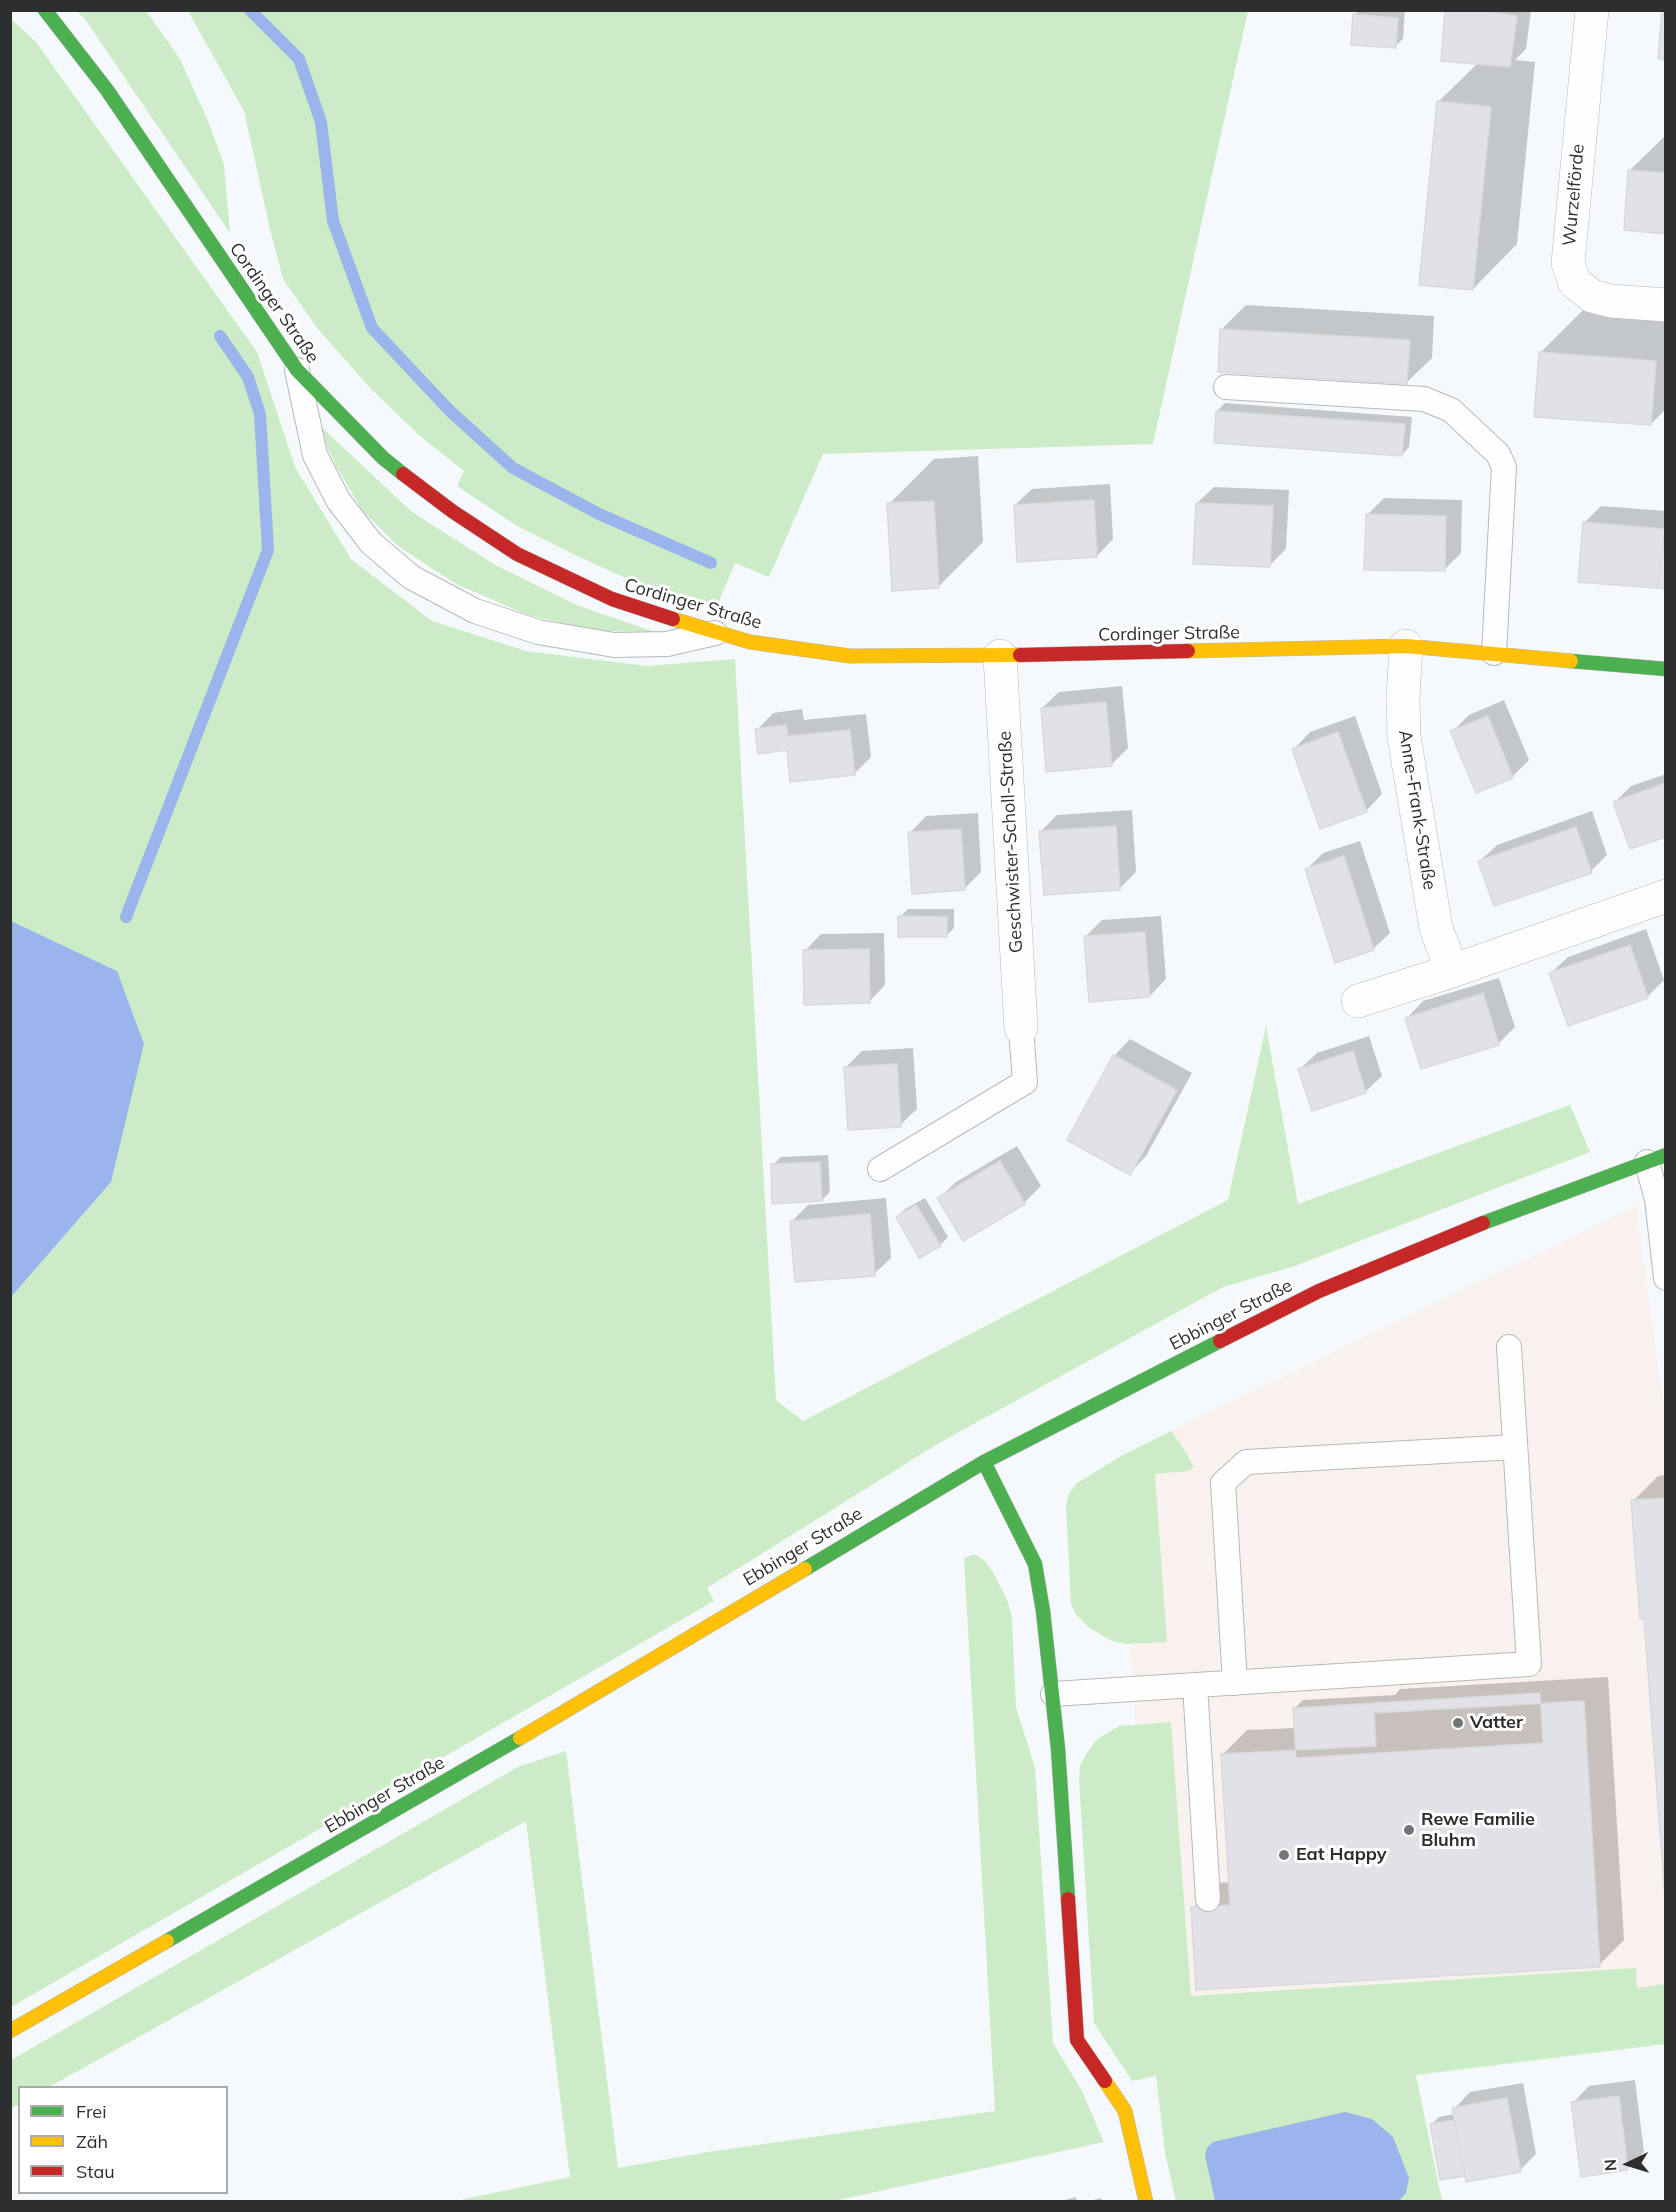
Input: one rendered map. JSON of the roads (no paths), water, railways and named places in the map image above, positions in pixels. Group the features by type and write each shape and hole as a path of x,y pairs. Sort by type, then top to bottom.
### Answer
{"street":[{"name":"Cordinger Straße","path":"45,10 107,90 297,370 383,458 452,511 517,554 612,599 715,633 750,642 850,656 1000,656 1406,646 1665,669"},
{"name":"Wurzelförde","path":"1592,10 1568,263 1575,283 1592,296 1611,301 1665,305"},
{"name":"Anne-Frank-Straße","path":"1406,646 1403,698 1404,737 1436,928 1452,971"},
{"name":"Geschwister-Scholl-Straße","path":"1000,656 1021,1028"},
{"path":"1358,1001 1452,971 1665,896"},
{"name":"Ebbinger Straße","path":"10,2031 541,1726 984,1462 1319,1291 1516,1210 1656,1159"},
{"path":"984,1462 1035,1564 1043,1611 1053,1694 1077,2040 1125,2111 1146,2202"}],"lane":[{"path":"297,370 315,455 338,500 371,543 411,577 475,611 538,632 614,645 667,644 715,633"},
{"path":"1226,387 1424,399 1451,410 1498,454 1503,467 1494,653"},
{"path":"880,1169 1025,1082 1021,1028"},
{"path":"1656,1159 1665,1278"},
{"path":"1053,1694 1529,1664 1509,1347"},
{"path":"1235,1683 1222,1483 1246,1462 1515,1447"},
{"path":"1195,1685 1209,1899"}],"water":[{"path":"11,921 117,971 144,1044 111,1182 11,1297"},
{"path":"1345,2112 1372,2119 1393,2137 1409,2178 1406,2193 1399,2201 1215,2201 1205,2156 1207,2148 1213,2142"}],"waterway":[{"path":"250,10 299,59 321,122 333,221 372,328 450,411 513,468 599,514 711,563"},
{"path":"126,917 268,550 260,414 248,377 220,336"}],"place":[{"name":"Vatter","path":"1458,1723"},
{"name":"Rewe Familie Bluhm","path":"1409,1830"},
{"name":"Eat Happy","path":"1284,1855"}]}
